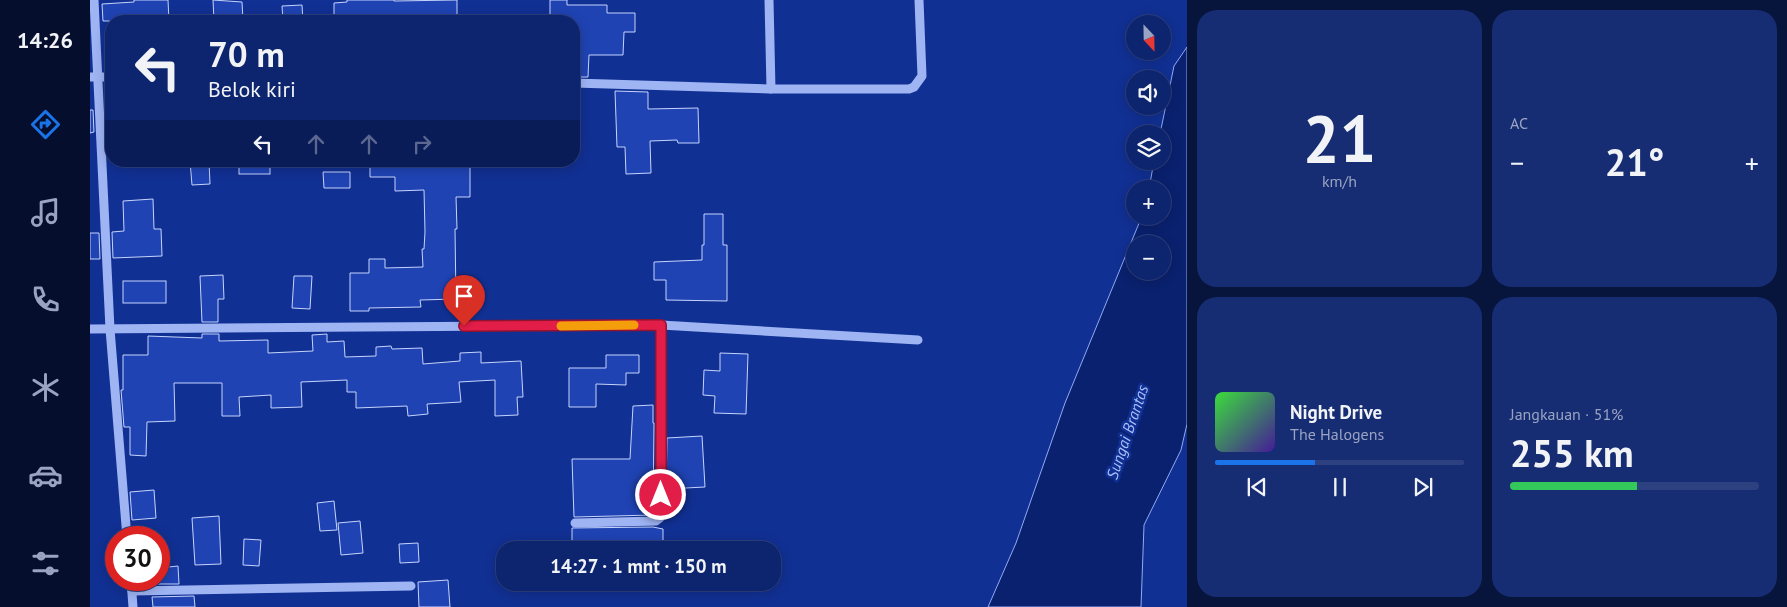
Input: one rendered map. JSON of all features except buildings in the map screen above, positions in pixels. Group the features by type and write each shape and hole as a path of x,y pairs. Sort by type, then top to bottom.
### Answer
{"street":[{"path":"94,0 94,77 110,329 126,526"},
{"path":"769,0 771,89"},
{"path":"580,83 771,89 901,90 914,87 922,76 920,0"},
{"path":"575,523 652,521 660,518 661,325"},
{"path":"90,329 661,325 918,340"},
{"path":"170,590 411,586"},
{"path":"132,591 133,607"}],"water":[{"name":"Sungai Brantas","path":"1187,47 1187,424 1181,450 1144,525 1141,607 988,607 1016,543 1065,403 1126,255 1126,280 1171,280 1171,235 1134,235 1138,225 1171,225 1171,180 1151,180 1152,170 1171,170 1171,125 1162,125 1164,115 1171,115 1171,81 1174,66"}],"slow traffic":[{"path":"561,326 634,325"}],"route":[{"path":"464,326 661,325 661,495"}]}
